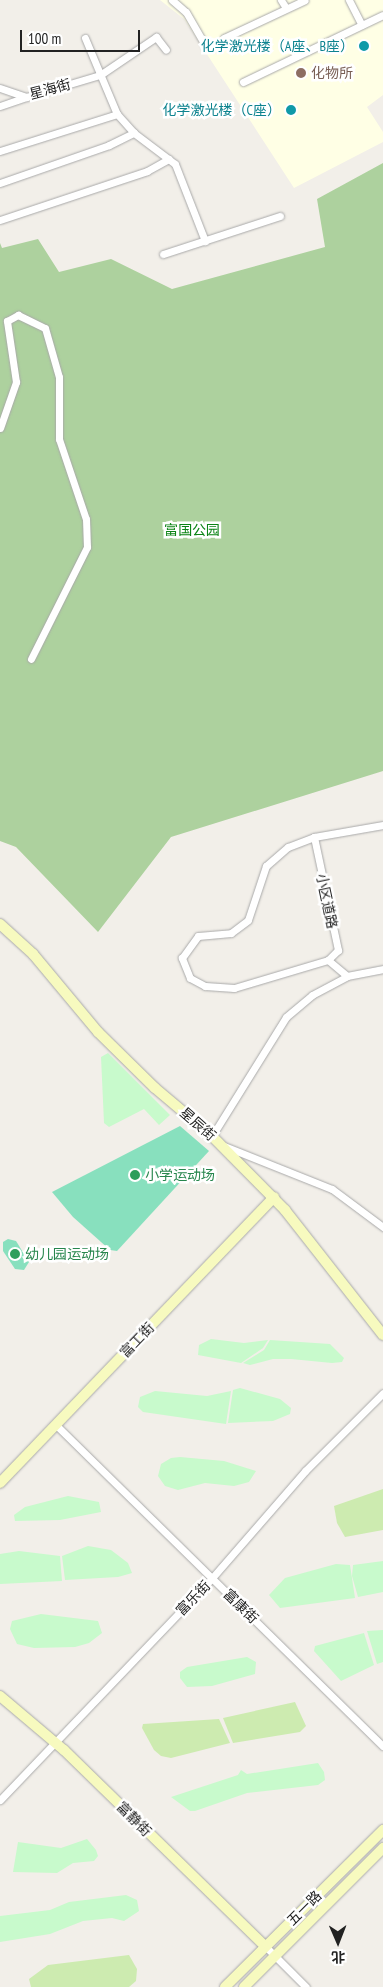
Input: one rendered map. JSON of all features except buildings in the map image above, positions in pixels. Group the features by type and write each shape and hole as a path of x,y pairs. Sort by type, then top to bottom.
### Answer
{"street":[{"path":"172,0 186,12 205,45 218,47 224,38 304,0"},
{"path":"282,0 286,8"},
{"path":"349,0 362,26"},
{"path":"244,82 383,15"},
{"name":"星海街","path":"0,88 26,97 100,75 156,36 166,50"},
{"path":"85,38 117,114 134,133 169,159 183,178 205,240"},
{"path":"0,106 26,97"},
{"path":"0,151 117,114"},
{"path":"0,183 109,145 134,133"},
{"path":"0,220 147,171 169,159"},
{"path":"164,254 280,216"},
{"path":"0,428 16,382 7,321 18,315 45,328 59,377 59,439 86,519 86,547 31,659"},
{"path":"347,976 328,960 234,988 205,986 190,978 182,958 198,936 230,934 248,920 266,866 288,847 314,838 383,824"},
{"name":"小区道路","path":"314,838 338,950 328,960"},
{"name":"星辰街","path":"0,924 33,954 98,1032 155,1088 222,1145 274,1198 383,1335"},
{"path":"212,1136 286,1017 312,995 347,976 383,969"},
{"path":"222,1145 332,1189 383,1227"},
{"name":"富工街","path":"1,1478 56,1425 274,1198"},
{"name":"富乐街","path":"0,1800 54,1741 212,1578 305,1471 383,1393"},
{"name":"富康街","path":"56,1425 383,1746"},
{"name":"富静街","path":"0,1696 54,1741 265,1946"},
{"name":"五一路","path":"225,1987 383,1830"},
{"name":"五一路","path":"244,1987 383,1848"},
{"path":"265,1946 306,1987"}],"shaded area":[{"name":"化物所","path":"160,0 383,0 383,95 367,107 383,132 383,142 294,188 184,19"}],"green space":[{"name":"富国公园","path":"383,163 383,771 171,837 98,932 16,847 0,841 0,243 2,248 38,239 59,272 111,259 172,289 325,247 317,199"},
{"path":"108,1053 170,1115 159,1125 144,1109 109,1127 104,1123 101,1057"},
{"name":"小学运动场","path":"180,1126 209,1151 117,1251 110,1250 73,1217 52,1192"},
{"name":"幼儿园运动场","path":"8,1239 16,1241 29,1262 24,1270 15,1269 3,1251 3,1242"},
{"path":"211,1339 244,1343 268,1340 263,1348 241,1363 198,1355 199,1345"},
{"path":"270,1340 330,1344 344,1358 342,1362 332,1363 273,1359 250,1365 243,1363 264,1350"},
{"path":"240,1388 280,1399 291,1408 290,1414 273,1421 228,1423 233,1390"},
{"path":"155,1391 207,1396 231,1391 226,1424 143,1412 138,1407 140,1397"},
{"path":"180,1457 224,1461 256,1471 249,1482 234,1486 205,1483 178,1490 165,1486 158,1476 161,1464 171,1458"},
{"path":"383,1489 383,1530 345,1537 337,1523 334,1506"},
{"path":"68,1496 99,1502 101,1512 60,1520 15,1521 14,1515 25,1507"},
{"path":"88,1546 111,1550 128,1563 132,1573 118,1577 65,1580 62,1556"},
{"path":"19,1551 60,1556 62,1581 0,1584 0,1554"},
{"path":"383,1561 383,1592 358,1597 352,1576 353,1565"},
{"path":"336,1564 350,1565 355,1598 280,1608 269,1595 285,1578"},
{"path":"41,1614 98,1621 102,1633 89,1643 75,1647 34,1648 17,1644 10,1629 12,1621"},
{"path":"383,1630 383,1662 377,1664 367,1631"},
{"path":"364,1633 374,1665 341,1681 314,1651 315,1646"},
{"path":"247,1657 256,1662 255,1674 212,1686 187,1687 180,1678 180,1672 187,1667"},
{"path":"295,1702 306,1726 300,1732 233,1743 223,1718"},
{"path":"219,1719 230,1743 171,1758 161,1756 154,1750 142,1728 143,1724"},
{"path":"318,1763 324,1772 325,1780 318,1785 247,1793 195,1811 190,1811 171,1797 238,1775 241,1770 247,1774"},
{"path":"87,1839 96,1850 98,1856 94,1861 73,1863 57,1873 13,1872 18,1842 61,1848"},
{"path":"126,1895 137,1900 139,1911 124,1921 112,1918 83,1921 50,1934 0,1942 0,1916 50,1910 69,1902"},
{"path":"129,1955 137,1969 136,1981 129,1987 31,1987 29,1979 48,1965"}],"place":[{"name":"化学激光楼（A座、B座）","path":"364,46"},
{"name":"化物所","path":"301,73"},
{"name":"化学激光楼（C座）","path":"291,110"},
{"name":"小学运动场","path":"135,1175"},
{"name":"幼儿园运动场","path":"15,1254"}]}
